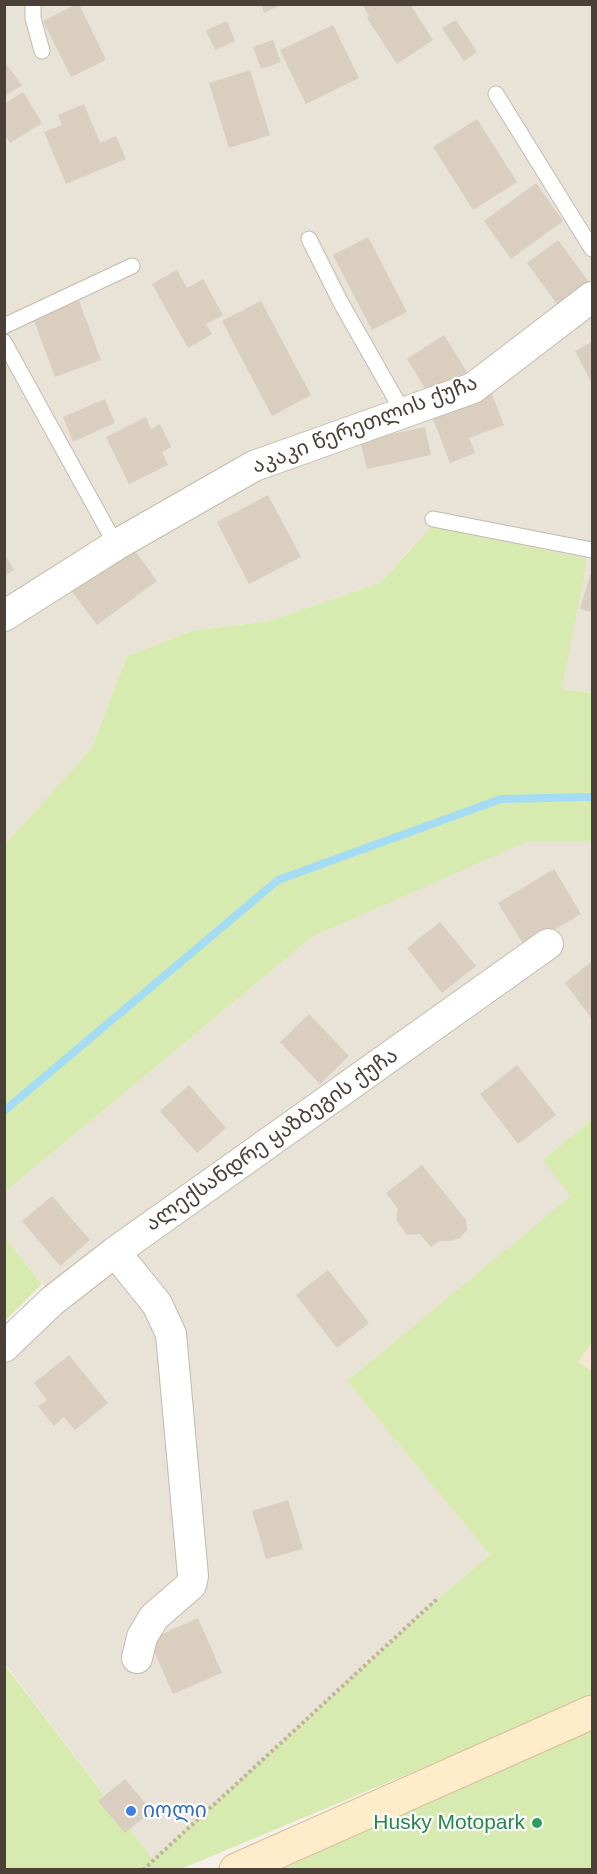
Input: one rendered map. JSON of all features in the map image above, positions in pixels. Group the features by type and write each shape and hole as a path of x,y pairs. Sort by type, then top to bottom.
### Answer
{"main road":[{"path":"236,1869 592,1712"}],"street":[{"name":"აკაკი წერეთლის ქუჩა","path":"4,616 116,545 254,466 473,388 592,297"},
{"name":"ალექსანდრე ყაზბეგის ქუჩა","path":"4,1347 52,1301 115,1252 548,944"},
{"path":"115,1252 158,1304 171,1334 193,1576 191,1585 154,1617 142,1637 137,1658"}],"lane":[{"path":"33,4 33,18 42,51"},
{"path":"496,94 592,249"},
{"path":"309,239 341,303 404,412"},
{"path":"4,326 132,266"},
{"path":"4,342 116,545"},
{"path":"433,519 592,550"}],"path":[{"path":"143,1869 437,1599"}],"shaded area":[{"path":"5,5 592,5 592,693 562,689 411,548 380,583 268,621 191,631 127,656 91,749 5,844"},
{"path":"526,841 592,841 592,1119 543,1160 572,1196 347,1381 490,1555 437,1599 153,1859 5,1664 4,1362 63,1309 5,1238 5,1192 312,937"},
{"path":"592,1342 592,1371 578,1362"}],"green space":[{"path":"432,526 587,559 562,689 592,693 592,841 526,842 312,937 5,1192 5,844 91,749 127,656 191,631 268,621 380,583"},
{"path":"592,1119 592,1342 578,1362 592,1371 592,1697 181,1869 5,1869 4,1664 153,1859 437,1599 490,1555 347,1381 571,1196 543,1160"},
{"path":"5,1238 42,1284 4,1321"},
{"path":"592,1730 592,1869 269,1869"}],"building":[{"path":"77,4 106,60 71,77 43,21"},
{"path":"261,4 282,4 264,13"},
{"path":"362,4 410,4 433,40 397,64 367,18 369,16"},
{"path":"456,20 477,52 464,61 442,28"},
{"path":"227,21 235,41 215,50 206,30"},
{"path":"333,25 359,78 306,104 280,50"},
{"path":"273,40 281,62 261,69 253,47"},
{"path":"4,61 22,85 4,97"},
{"path":"250,70 270,135 229,148 209,83"},
{"path":"23,92 42,123 10,143 4,135 4,104"},
{"path":"84,104 100,143 116,136 126,159 66,184 44,132 62,125 58,115"},
{"path":"477,119 517,182 473,210 433,147"},
{"path":"536,183 563,221 511,259 484,221"},
{"path":"368,237 407,312 372,330 333,255"},
{"path":"558,240 591,285 560,308 527,263"},
{"path":"177,270 187,288 203,279 223,315 206,324 212,334 188,348 152,284"},
{"path":"79,301 101,360 55,377 33,318"},
{"path":"261,301 311,395 272,416 222,321"},
{"path":"444,335 467,372 430,396 407,359"},
{"path":"592,342 592,384 575,351"},
{"path":"490,390 504,425 469,438 475,453 450,463 431,414"},
{"path":"105,399 115,423 73,442 63,417"},
{"path":"146,417 151,429 160,424 171,447 162,452 168,465 129,484 106,437"},
{"path":"425,427 431,455 367,469 360,441"},
{"path":"268,495 301,557 249,584 217,522"},
{"path":"130,544 157,581 97,625 70,589"},
{"path":"4,553 14,570 4,576"},
{"path":"590,575 592,575 592,612 580,609"},
{"path":"554,869 581,914 525,947 498,903"},
{"path":"440,922 476,966 442,993 407,948"},
{"path":"592,961 592,1019 565,983"},
{"path":"309,1014 349,1056 320,1084 280,1042"},
{"path":"517,1065 556,1115 518,1144 480,1094"},
{"path":"189,1085 226,1128 197,1153 160,1111"},
{"path":"422,1165 466,1220 467,1230 460,1238 440,1241 431,1247 420,1234 407,1235 396,1220 398,1209 386,1193"},
{"path":"52,1196 90,1240 60,1266 22,1221"},
{"path":"328,1270 369,1323 337,1348 296,1295"},
{"path":"69,1355 108,1403 75,1430 64,1417 54,1426 38,1406 47,1400 34,1383"},
{"path":"288,1500 303,1549 266,1559 252,1511"},
{"path":"198,1618 222,1673 173,1694 149,1640"},
{"path":"125,1779 152,1811 125,1833 98,1801"}],"waterway":[{"path":"4,1111 278,880 501,799 592,797"}],"place":[{"name":"იოლი","path":"131,1811"},
{"name":"Husky Motopark","path":"537,1823"}]}
